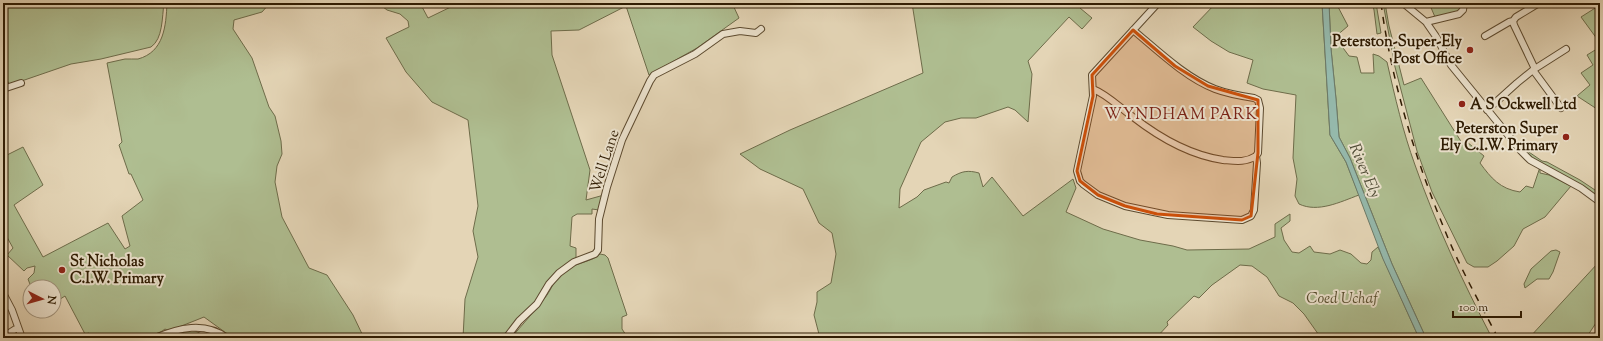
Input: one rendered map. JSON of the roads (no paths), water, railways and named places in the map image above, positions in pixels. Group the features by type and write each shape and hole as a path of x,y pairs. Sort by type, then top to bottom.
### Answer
{"street":[{"path":"1133,30 1175,66 1208,86 1221,91 1258,100 1260,108 1258,153 1256,156 1257,163 1254,210 1251,216 1242,220 1157,214 1125,206 1098,194 1083,184 1079,178 1077,171 1093,96 1091,80 1092,75 1133,30 1158,3"},
{"path":"1403,3 1426,22 1437,38 1451,65 1521,151 1530,160 1581,188 1600,202"},
{"path":"1426,22 1459,14 1463,10 1464,3"},
{"path":"1539,3 1516,17 1514,25 1534,69 1561,108"},
{"path":"1485,36 1508,22 1514,21"},
{"name":"Well Lane","path":"506,338 519,321 537,304 549,284 559,273 574,262 595,254 598,250 599,219 607,187 622,140 650,80 654,75 695,54 723,34 740,31 756,33 761,29"},
{"path":"1487,110 1516,83 1534,69 1566,49"},
{"path":"3,90 21,83"},
{"path":"1093,89 1100,92 1152,130 1186,151 1216,159 1238,161 1245,161 1256,156"},
{"path":"3,293 14,314 17,328 22,338"},
{"path":"3,337 17,328"},
{"path":"155,338 179,329 188,328 220,332 227,338"}],"water":[{"path":"1322,3 1329,3 1331,49 1339,137 1350,158 1392,264 1426,338 1419,338 1383,259 1346,162 1330,135"}],"railway":[{"path":"1381,3 1399,96 1417,156 1456,257 1498,338"}],"place":[{"name":"Peterston-Super-Ely Post Office","path":"1470,50"},
{"name":"A S Ockwell Ltd","path":"1462,104"},
{"name":"Peterston Super Ely C.I.W. Primary","path":"1566,137"},
{"name":"St Nicholas C.I.W. Primary","path":"62,270"}],"district":[{"name":"WYNDHAM PARK","path":"1181,113"}],"water label":[{"name":"River Ely","path":"1366,170"}],"park label":[{"name":"Coed Uchaf","path":"1342,298"}]}
